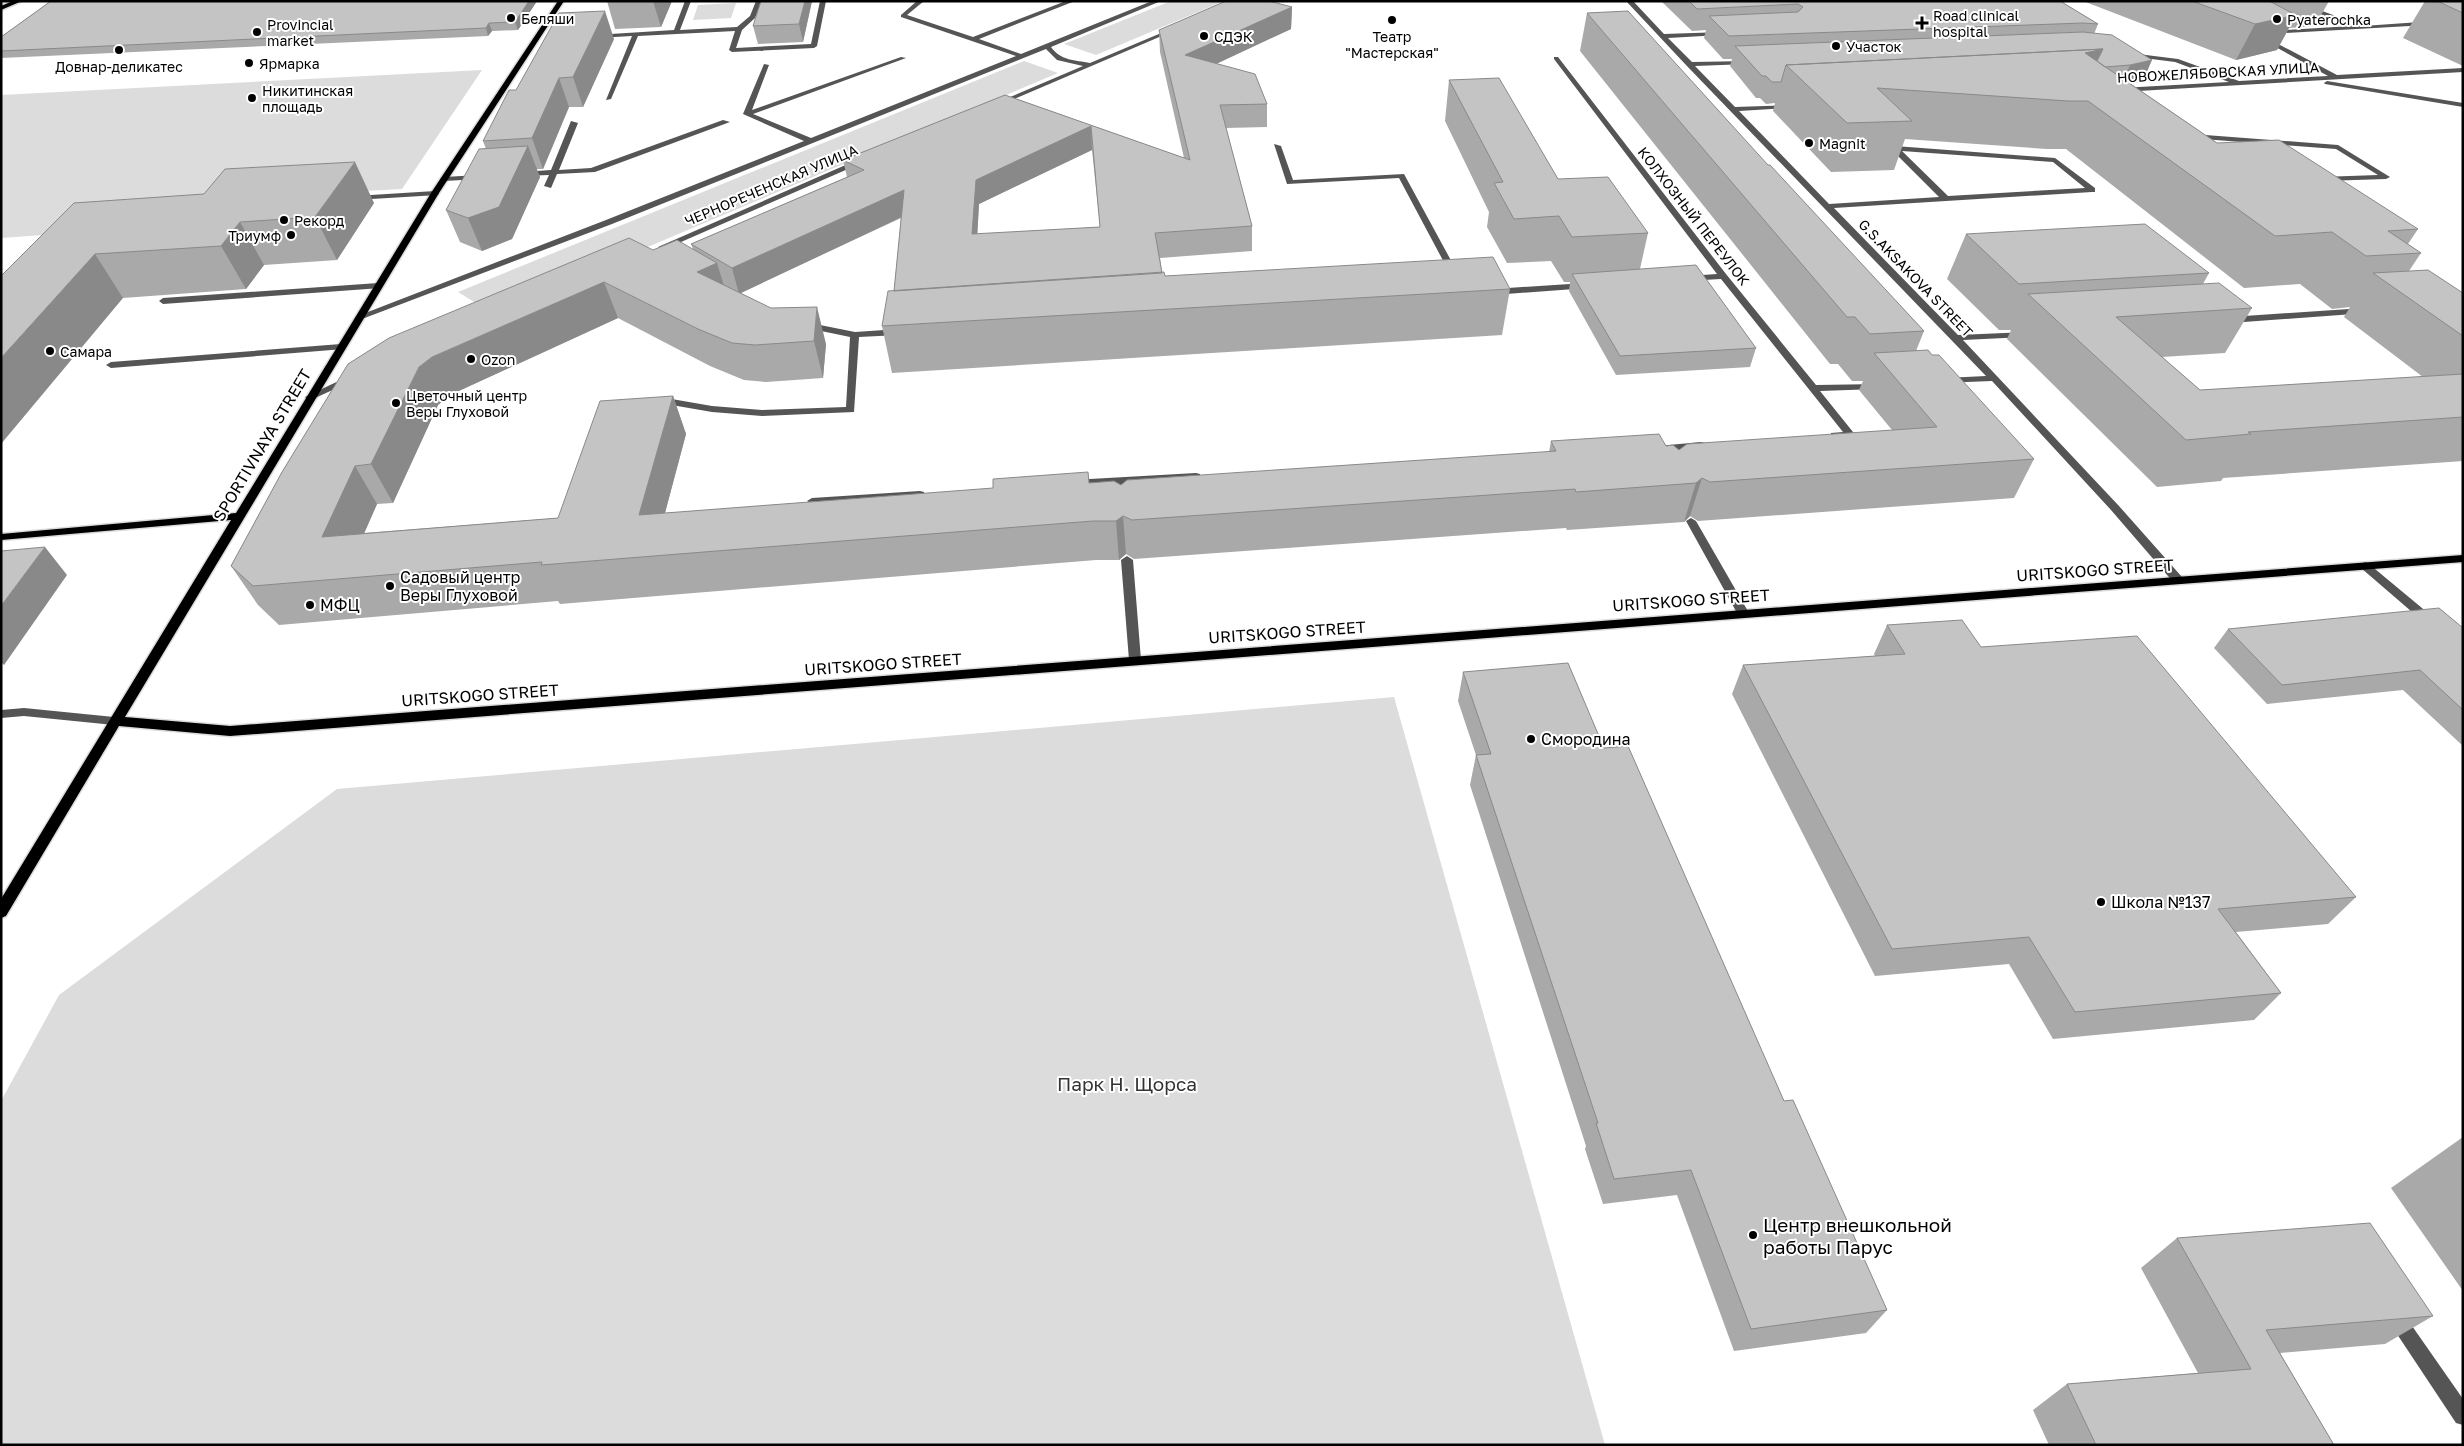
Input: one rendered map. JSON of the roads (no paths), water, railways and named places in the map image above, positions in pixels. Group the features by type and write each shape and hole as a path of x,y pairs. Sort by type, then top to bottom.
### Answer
{"main road":[{"path":"1,8 19,1"},
{"name":"SPORTIVNAYA STREET","path":"1,912 114,722 160,651 310,397 435,193 541,38 561,1"},
{"path":"1,537 239,516"},
{"name":"URITSKOGO STREET","path":"114,722 230,731 2463,558"}],"street":[{"path":"676,32 688,1"},
{"path":"759,1 754,17 739,29 732,50 814,46 823,1"},
{"path":"921,1 903,16 1022,56"},
{"path":"972,40 1072,1"},
{"name":"ЧЕРНОРЕЧЕНСКАЯ УЛИЦА","path":"359,317 609,222 1158,1"},
{"name":"G.S.AKSAKOVA STREET","path":"1629,1 1994,378 2115,508 2178,580"},
{"path":"2289,1 2362,28"},
{"path":"2337,78 2256,34 2463,21"},
{"path":"990,107 1181,27"},
{"path":"590,36 739,29"},
{"path":"1662,36 1727,33"},
{"path":"608,99 636,34"},
{"path":"1047,46 1051,53 1060,60 1090,64"},
{"path":"2120,54 2176,60 2242,84"},
{"path":"747,114 903,58"},
{"name":"КОЛХОЗНЫЙ ПЕРЕУЛОК","path":"1556,58 1723,276 1850,434 1822,436"},
{"path":"1688,64 1756,61"},
{"path":"747,114 766,65"},
{"name":"НОВОЖЕЛЯБОВСКАЯ УЛИЦА","path":"2113,91 2463,70"},
{"path":"2305,80 2463,106"},
{"path":"1734,109 1794,106"},
{"path":"747,114 811,141"},
{"path":"516,175 592,170 726,122"},
{"path":"548,186 574,123"},
{"path":"2180,135 2338,146 2386,176 2316,180"},
{"path":"1277,146 1290,182 1401,176 1452,268 1469,278"},
{"path":"1827,206 2092,190 2055,160 1894,148 1945,198"},
{"name":"ЧЕРНОРЕЧЕНСКАЯ УЛИЦА","path":"668,258 655,250 872,157"},
{"path":"444,179 488,177"},
{"path":"343,199 435,193"},
{"path":"1673,280 1723,276"},
{"path":"1488,290 1594,285"},
{"path":"163,301 378,286"},
{"path":"2224,321 2373,311"},
{"path":"798,323 855,334 904,331"},
{"path":"1955,338 2035,333"},
{"path":"657,400 712,409 762,413 851,410 855,334"},
{"path":"112,364 341,347"},
{"path":"310,397 360,374"},
{"path":"1938,382 1994,378"},
{"path":"1812,388 1891,385"},
{"path":"1654,458 1648,449 1716,444"},
{"path":"1060,484 1210,475"},
{"path":"1120,480 1122,510"},
{"path":"812,501 931,493"},
{"path":"1691,521 1743,613"},
{"path":"1127,560 1135,660"},
{"path":"2365,566 2442,630"},
{"path":"1,714 24,712 114,722"},
{"path":"2387,1305 2463,1416"}],"place":[{"name":"Беляши","path":"511,18"},
{"name":"Pyaterochka","path":"2277,19"},
{"name":"Театр \"Мастерская\"","path":"1392,20"},
{"name":"Road clinical hospital","path":"1922,23"},
{"name":"Provincial market","path":"257,32"},
{"name":"СДЭК","path":"1204,36"},
{"name":"Участок","path":"1836,46"},
{"name":"Довнар-деликатес","path":"119,50"},
{"name":"Ярмарка","path":"249,63"},
{"name":"Никитинская площадь","path":"252,98"},
{"name":"Magnit","path":"1809,143"},
{"name":"Рекорд","path":"284,220"},
{"name":"Триумф","path":"291,235"},
{"name":"Самара","path":"50,351"},
{"name":"Ozon","path":"471,359"},
{"name":"Цветочный центр Веры Глуховой","path":"396,403"},
{"name":"Садовый центр Веры Глуховой","path":"390,586"},
{"name":"МФЦ","path":"310,605"},
{"name":"Смородина","path":"1531,739"},
{"name":"Школа №137","path":"2101,902"},
{"name":"Центр внешкольной работы Парус","path":"1753,1235"}],"park label":[{"name":"Парк Н. Щорса","path":"1127,1083"}]}
